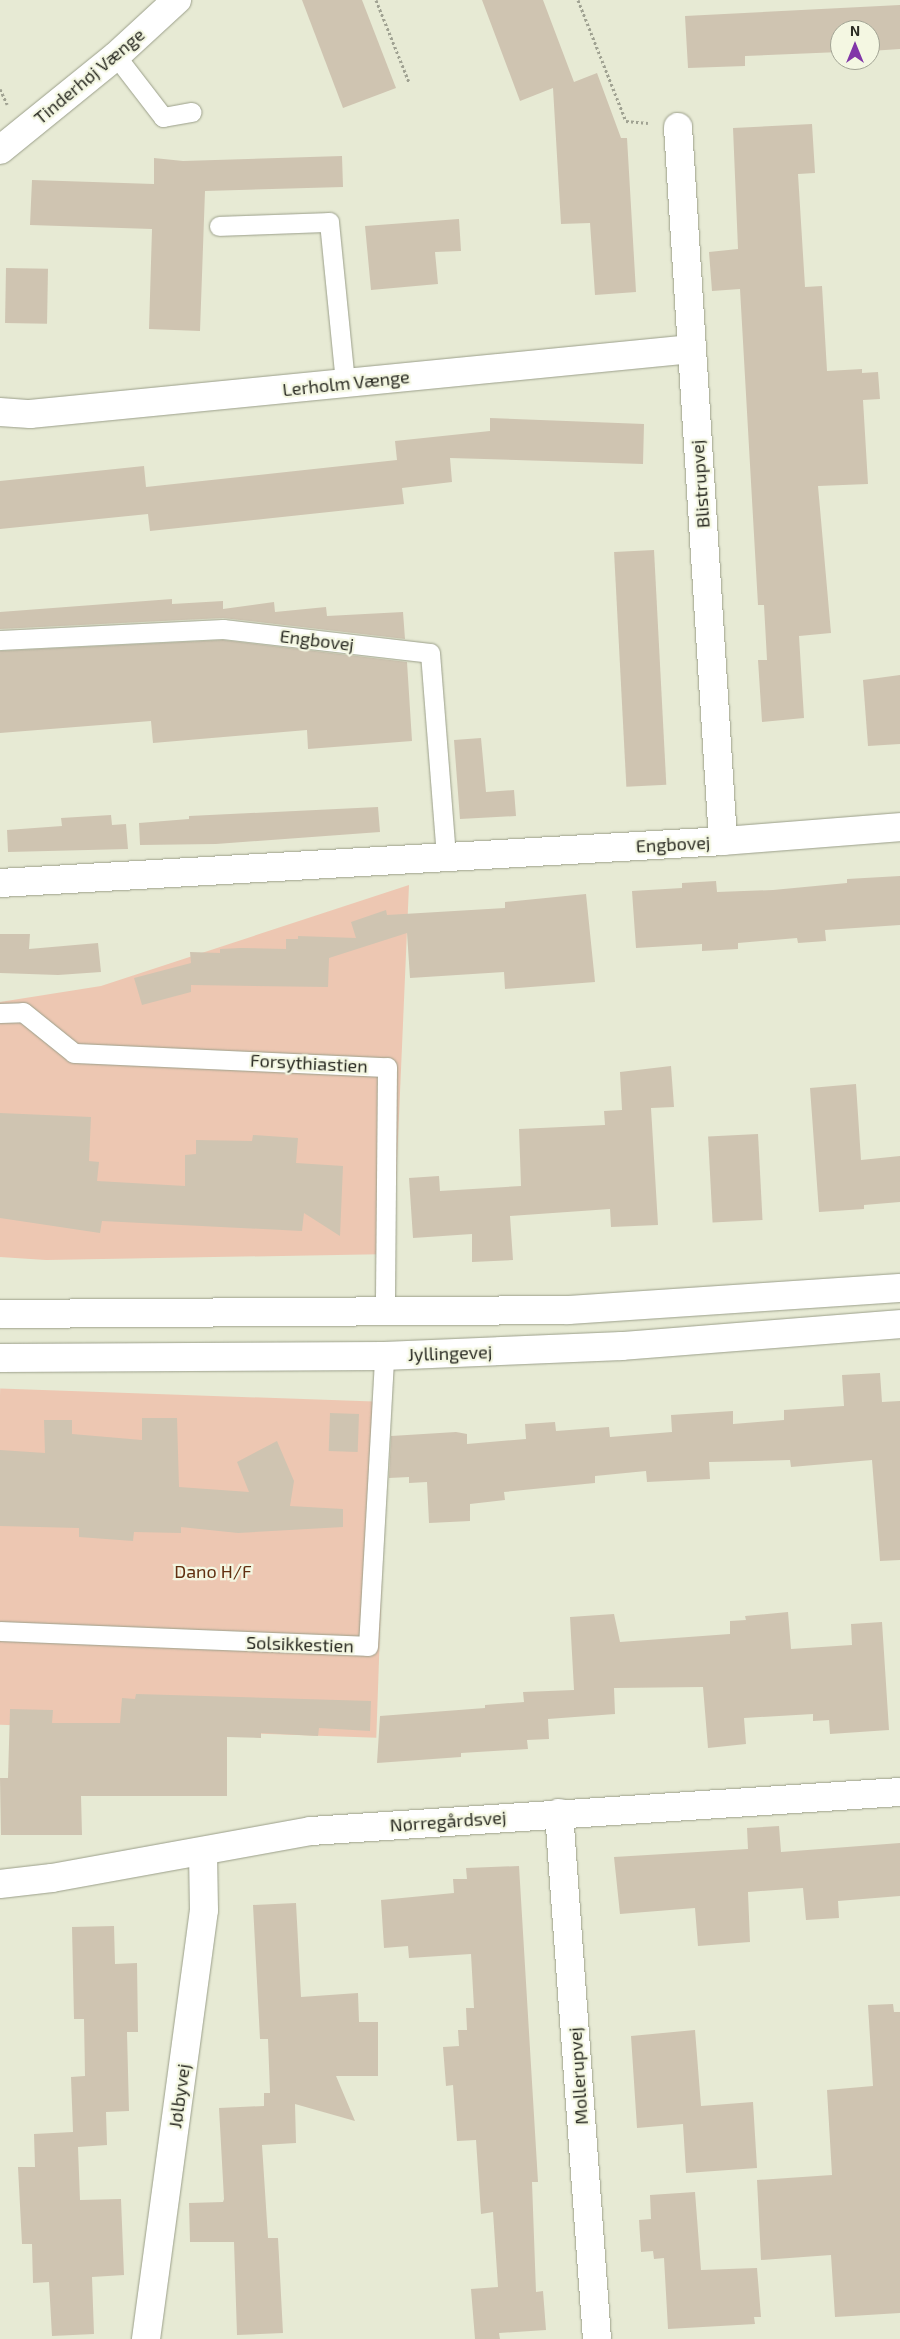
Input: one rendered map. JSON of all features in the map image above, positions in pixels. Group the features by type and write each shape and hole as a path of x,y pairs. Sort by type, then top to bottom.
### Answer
{"street":[{"name":"Tinderhøj Vænge","path":"0,150 116,56 177,0"},
{"name":"Blistrupvej","path":"678,127 723,841"},
{"name":"Lerholm Vænge","path":"0,412 30,414 692,349"},
{"name":"Engbovej","path":"0,884 723,841 900,827"},
{"path":"0,1314 385,1313 568,1310 900,1288"},
{"name":"Jyllingevej","path":"0,1358 384,1356 622,1346 900,1324"},
{"name":"Nørregårdsvej","path":"0,1884 203,1852 311,1832 559,1813 900,1792"},
{"name":"Mollerupvej","path":"559,1813 597,2339"},
{"name":"Jølbyvej","path":"146,2339 204,1910 203,1852"}],"lane":[{"path":"116,56 163,117 192,112"},
{"path":"219,226 329,222 345,383"},
{"name":"Engbovej","path":"0,640 223,628 430,653 446,856"},
{"name":"Forsythiastien","path":"0,1013 23,1012 74,1053 387,1067 385,1313"},
{"name":"Solsikkestien","path":"0,1631 368,1646 384,1356"}],"path":[{"path":"376,0 409,82"},
{"path":"578,0 626,121 678,127"}],"green space":[{"path":"409,885 393,1254 46,1260 0,1257 0,1002 101,986"},
{"name":"Dano H/F","path":"0,1388 388,1402 376,1738 0,1725"}],"building":[{"path":"302,0 362,0 396,88 343,108"},
{"path":"482,0 543,0 574,82 597,73 621,138 627,138 636,292 595,295 590,223 561,224 553,88 520,101"},
{"path":"900,5 900,49 880,50 880,20 830,20 830,52 745,56 745,66 688,68 685,16"},
{"path":"812,124 815,173 798,174 805,287 822,286 827,371 862,369 862,373 878,372 880,399 863,400 868,484 818,486 831,633 799,636 804,718 762,722 758,660 767,660 764,605 758,605 740,289 712,291 709,252 738,249 733,128"},
{"path":"342,156 343,187 205,191 200,331 149,329 152,229 30,225 32,180 154,184 154,158 183,161"},
{"path":"459,219 461,251 435,252 438,284 371,290 365,226"},
{"path":"6,268 48,269 47,324 5,323"},
{"path":"490,418 644,424 643,464 450,458 452,482 402,488 404,504 150,531 148,514 0,529 0,481 144,466 146,487 397,460 395,441 490,431"},
{"path":"654,550 666,785 626,787 614,552"},
{"path":"172,599 172,604 223,601 223,609 274,602 275,612 326,607 327,616 403,612 405,639 223,618 0,629 0,612"},
{"path":"223,640 407,662 412,741 308,749 307,730 153,743 151,721 0,733 0,651"},
{"path":"900,675 900,744 868,746 863,680"},
{"path":"481,738 486,792 514,790 516,816 460,819 454,740"},
{"path":"378,807 380,832 216,844 140,845 139,823 189,819 189,816"},
{"path":"111,815 112,825 126,824 128,849 8,852 7,830 62,826 61,818"},
{"path":"900,876 900,925 825,930 826,941 798,943 797,938 738,943 738,949 702,951 702,944 636,948 632,891 682,888 682,883 716,881 717,892 773,890 847,883 847,879"},
{"path":"586,894 595,982 505,989 504,972 410,978 407,933 329,958 328,987 191,985 191,992 142,1005 134,978 191,963 190,952 220,953 220,949 241,948 286,949 286,939 298,939 298,936 356,938 351,922 386,910 387,915 505,908 505,902"},
{"path":"0,934 30,934 29,949 98,943 101,972 58,975 0,973"},
{"path":"671,1066 674,1107 651,1108 658,1225 611,1227 610,1209 510,1216 513,1260 472,1262 472,1234 413,1238 409,1178 439,1176 440,1191 521,1186 519,1129 605,1125 604,1111 622,1110 620,1072"},
{"path":"856,1084 861,1160 900,1156 900,1202 864,1205 864,1209 819,1212 810,1088"},
{"path":"0,1113 91,1117 89,1161 99,1162 97,1181 185,1186 185,1155 196,1154 196,1140 252,1141 253,1135 298,1138 296,1163 343,1166 340,1236 304,1213 302,1231 102,1221 100,1233 0,1218"},
{"path":"758,1134 763,1220 713,1222 708,1137"},
{"path":"880,1373 882,1402 900,1401 900,1560 880,1561 872,1460 791,1467 790,1460 709,1462 710,1479 647,1482 646,1471 595,1476 595,1483 504,1492 505,1500 470,1504 470,1521 429,1523 427,1482 409,1483 409,1477 389,1478 391,1436 456,1432 467,1434 467,1444 526,1439 525,1424 555,1422 556,1431 609,1427 610,1437 672,1432 671,1415 733,1411 733,1424 784,1420 784,1410 844,1406 842,1375"},
{"path":"330,1413 359,1414 358,1452 329,1451"},
{"path":"142,1418 177,1418 179,1487 249,1492 237,1462 277,1441 294,1481 290,1506 343,1509 343,1527 238,1533 181,1527 181,1533 134,1532 133,1541 79,1537 79,1528 0,1526 0,1450 45,1453 44,1420 72,1420 72,1434 142,1440"},
{"path":"788,1612 791,1649 852,1645 851,1624 882,1622 889,1730 830,1734 829,1720 813,1721 813,1714 744,1718 746,1744 708,1748 703,1687 614,1688 615,1714 548,1719 549,1739 527,1740 528,1749 461,1753 461,1757 377,1763 380,1716 485,1708 485,1705 524,1702 523,1692 574,1690 570,1617 614,1614 620,1642 730,1634 730,1621 746,1620 745,1616"},
{"path":"136,1694 371,1701 370,1731 319,1728 318,1736 261,1733 261,1738 227,1737 227,1796 81,1796 82,1835 1,1835 0,1778 8,1778 10,1709 53,1710 52,1723 120,1723 122,1698 135,1699"},
{"path":"779,1826 781,1852 900,1843 900,1896 838,1901 839,1918 806,1920 803,1888 748,1892 750,1942 698,1946 695,1908 620,1914 614,1857 748,1849 747,1828"},
{"path":"519,1866 538,2182 532,2182 536,2292 543,2291 546,2330 499,2333 500,2339 475,2339 471,2289 498,2287 493,2212 481,2214 476,2140 457,2141 453,2085 446,2086 443,2047 459,2046 458,2030 467,2030 466,2008 474,2008 471,1954 409,1958 408,1946 384,1948 381,1900 454,1893 453,1879 467,1879 466,1868"},
{"path":"296,1903 301,1997 358,1993 359,2022 378,2022 378,2076 336,2076 355,2121 295,2104 296,2143 262,2145 268,2238 278,2238 283,2333 237,2335 234,2242 190,2242 189,2203 223,2202 224,2199 219,2108 264,2106 264,2093 270,2093 268,2039 260,2039 253,1905"},
{"path":"114,1926 115,1964 137,1963 138,2032 127,2032 129,2111 106,2112 107,2145 78,2147 80,2200 121,2199 124,2275 92,2277 94,2334 52,2336 49,2282 33,2283 32,2244 22,2244 18,2167 35,2167 34,2134 73,2132 71,2077 85,2076 84,2019 74,2019 72,1927"},
{"path":"893,2004 894,2012 900,2012 900,2313 835,2317 831,2255 761,2260 757,2180 832,2175 827,2090 873,2086 868,2005"},
{"path":"695,2030 701,2106 753,2102 757,2168 686,2173 683,2124 637,2128 631,2036"},
{"path":"695,2192 701,2270 757,2268 761,2317 754,2317 755,2324 668,2329 664,2258 654,2259 653,2251 641,2252 639,2220 651,2219 650,2195"}]}
